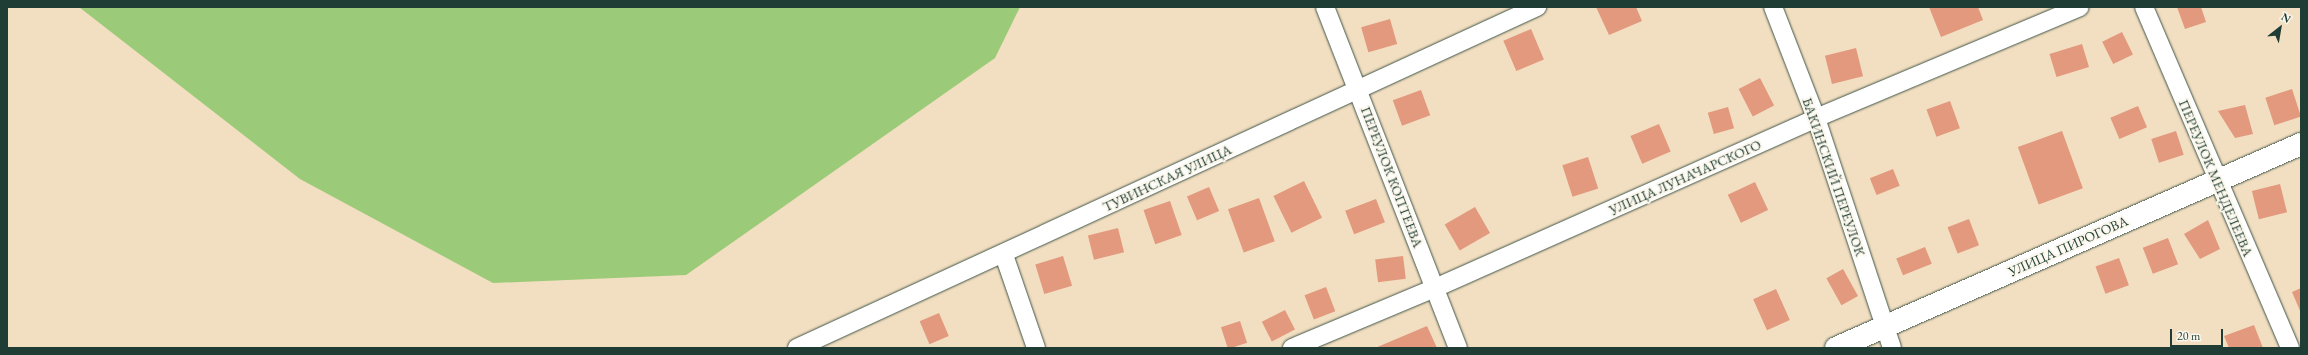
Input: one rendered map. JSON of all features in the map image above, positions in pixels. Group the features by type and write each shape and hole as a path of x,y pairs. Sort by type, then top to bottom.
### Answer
{"main road":[{"name":"УЛИЦА ПИРОГОВА","path":"1836,348 2301,144"}],"street":[{"name":"ПЕРЕУЛОК КОПТЕЕВА","path":"1325,7 1458,348"},
{"name":"ТУВИНСКАЯ УЛИЦА","path":"797,348 1004,255 1537,7"},
{"name":"БАКИНСКИЙ ПЕРЕУЛОК","path":"1773,7 1816,118 1892,348"},
{"name":"УЛИЦА ЛУНАЧАРСКОГО","path":"1292,348 1435,288 1816,118 2080,7"},
{"name":"ПЕРЕУЛОК МЕНДЕЛЕЕВА","path":"2144,7 2217,181 2290,348"},
{"path":"1004,255 1036,348"}],"green space":[{"path":"79,7 1020,7 995,58 686,275 493,283 300,179"}],"building":[{"path":"1596,7 1636,7 1642,21 1609,35"},
{"path":"1929,7 1978,7 1983,20 1941,37"},
{"path":"2177,7 2201,7 2206,22 2185,29"},
{"path":"1390,19 1397,44 1368,52 1361,27"},
{"path":"1531,29 1544,59 1516,71 1503,41"},
{"path":"2122,32 2133,54 2113,64 2102,42"},
{"path":"2082,44 2089,67 2057,77 2049,54"},
{"path":"1856,48 1863,76 1832,84 1825,56"},
{"path":"1760,78 1774,106 1753,117 1739,89"},
{"path":"2292,89 2301,117 2274,125 2265,98"},
{"path":"1421,90 1430,115 1402,126 1393,100"},
{"path":"1950,101 1960,128 1936,137 1927,110"},
{"path":"2245,105 2253,134 2235,138 2218,111"},
{"path":"2138,106 2147,127 2119,139 2110,118"},
{"path":"1728,107 1734,128 1714,134 1708,113"},
{"path":"1659,124 1671,152 1642,164 1630,136"},
{"path":"2062,131 2083,188 2039,204 2018,147"},
{"path":"2176,131 2184,155 2159,163 2151,139"},
{"path":"1588,157 1598,188 1573,197 1562,165"},
{"path":"1893,169 1900,186 1877,195 1870,178"},
{"path":"1304,181 1322,218 1291,233 1273,196"},
{"path":"1755,182 1768,210 1741,223 1728,195"},
{"path":"2280,184 2287,212 2259,219 2252,191"},
{"path":"1209,187 1219,211 1197,220 1187,196"},
{"path":"1259,198 1275,241 1244,253 1228,209"},
{"path":"1376,199 1385,222 1354,234 1345,211"},
{"path":"1170,201 1182,235 1155,244 1144,210"},
{"path":"1475,207 1490,233 1460,250 1445,224"},
{"path":"1969,219 1979,245 1958,253 1948,227"},
{"path":"2208,220 2220,249 2200,259 2184,234"},
{"path":"1118,228 1124,252 1094,260 1088,235"},
{"path":"2168,238 2178,264 2153,274 2143,248"},
{"path":"1925,247 1932,264 1903,275 1896,259"},
{"path":"1063,256 1072,286 1044,294 1035,264"},
{"path":"1403,256 1406,279 1378,282 1375,259"},
{"path":"2119,258 2129,285 2105,294 2096,267"},
{"path":"1843,269 1858,296 1841,305 1826,278"},
{"path":"1326,287 1335,311 1314,320 1305,295"},
{"path":"2301,288 2301,313 2292,292"},
{"path":"1776,289 1790,320 1767,330 1753,299"},
{"path":"1285,310 1295,330 1272,341 1262,322"},
{"path":"939,313 949,336 929,344 920,321"},
{"path":"1240,321 1247,343 1228,348 1221,327"},
{"path":"2254,325 2263,348 2229,348 2224,336"},
{"path":"1427,326 1437,348 1375,348"}]}
